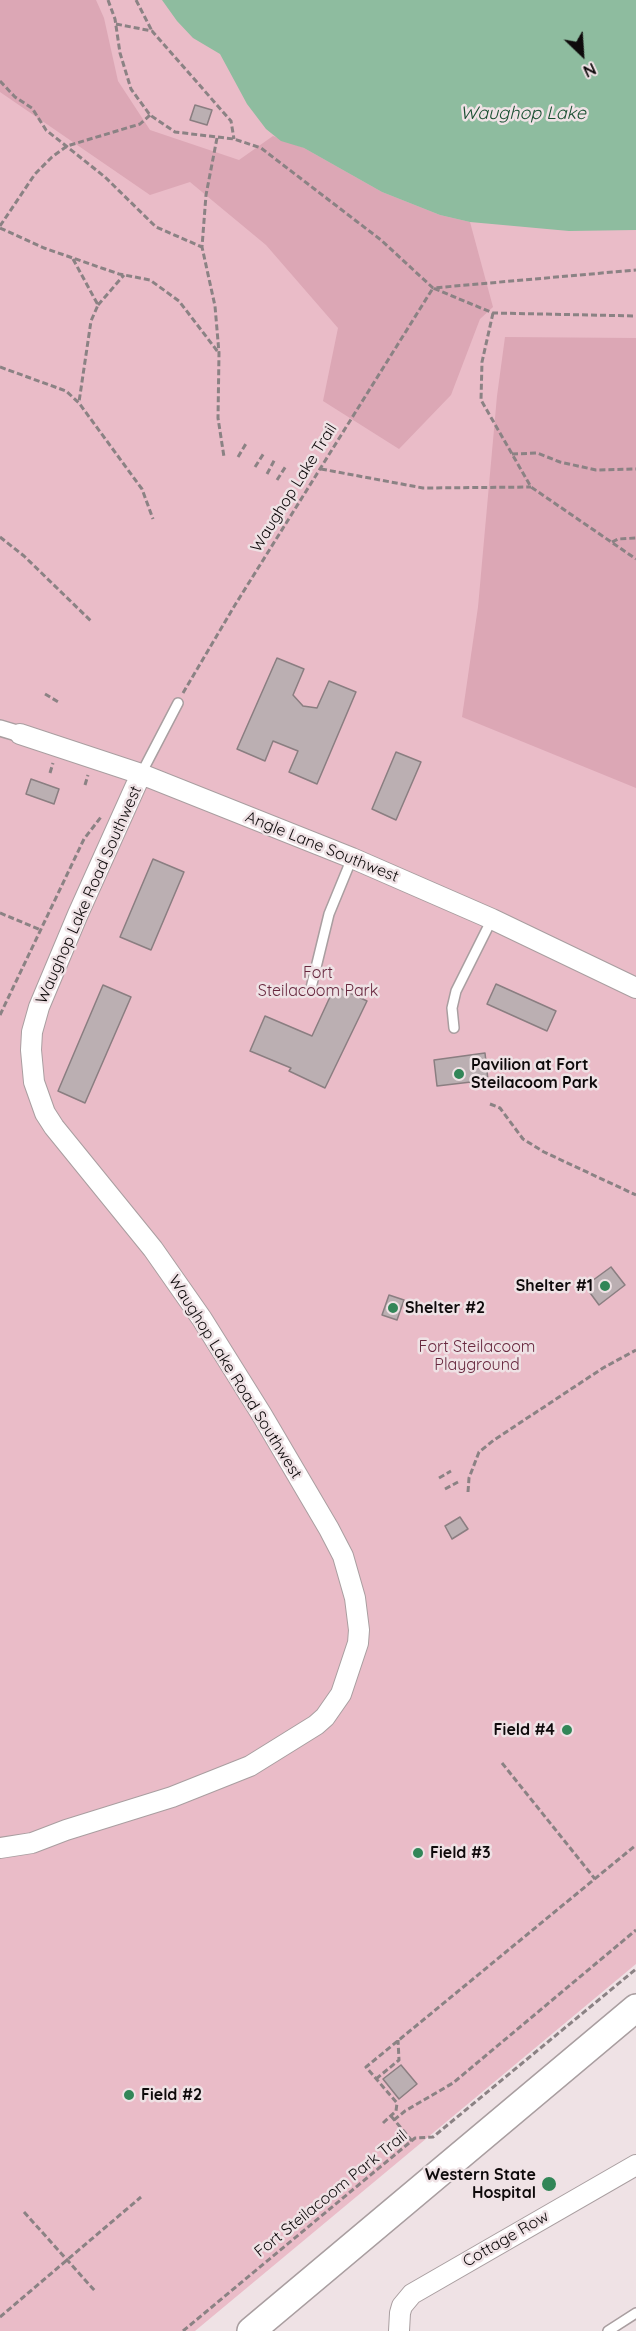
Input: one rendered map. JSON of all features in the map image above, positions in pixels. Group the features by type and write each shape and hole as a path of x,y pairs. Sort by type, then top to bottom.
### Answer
{"main road":[{"path":"250,2331 636,2008"}],"street":[{"name":"Angle Lane Southwest","path":"0,728 141,774 352,858 492,920 636,988"},
{"name":"Waughop Lake Road Southwest","path":"0,1848 32,1843 172,1797 250,1766 325,1718 341,1694 358,1643 359,1630 355,1598 343,1556 329,1528 202,1319 153,1249 54,1127 45,1113 34,1082 32,1032 39,1007 141,774"},
{"name":"Cottage Row","path":"399,2331 402,2306 412,2294 636,2165"}],"lane":[{"name":"Waughop Lake Road Southwest","path":"141,774 178,703"},
{"path":"311,988 329,914 352,858"},
{"path":"454,1028 452,1008 456,991 492,920"},
{"path":"608,2331 636,2313"}],"path":[{"path":"108,0 131,89 150,115 175,132 234,139 261,148 381,240 433,288 493,313 636,316"},
{"path":"136,0 152,31 231,121 234,139"},
{"path":"116,24 152,31"},
{"path":"0,81 15,97 32,108 46,130 105,177 156,227 202,247"},
{"path":"150,115 140,124 67,146 52,157 35,174 0,227 72,257 124,275 150,280 178,301 219,353"},
{"path":"218,138 206,195 202,247 215,306 219,353 218,418 224,457"},
{"path":"72,257 98,305"},
{"path":"433,288 636,270"},
{"path":"79,403 91,321 98,305 124,275"},
{"name":"Waughop Lake Trail","path":"178,703 235,605 433,288"},
{"path":"493,313 482,362 481,400 531,487 636,559"},
{"path":"0,367 66,391 79,403 142,489 153,519"},
{"path":"238,457 247,441"},
{"path":"255,467 264,453"},
{"path":"512,454 537,453 560,462 596,470 636,469"},
{"path":"267,474 275,459"},
{"path":"277,480 286,466"},
{"path":"320,469 423,488 531,487"},
{"path":"0,537 24,556 90,621"},
{"path":"612,542 618,538 636,538"},
{"path":"45,694 60,703"},
{"path":"0,1015 84,839 104,813"},
{"path":"0,913 41,930"},
{"path":"490,1104 500,1108 523,1139 544,1152 636,1195"},
{"path":"468,1492 473,1463 479,1452 486,1446 603,1368 636,1350"},
{"path":"439,1478 451,1471"},
{"path":"445,1490 458,1482"},
{"path":"502,1763 595,1879"},
{"path":"383,2123 396,2111 397,2103 366,2067 636,1845"},
{"path":"394,2120 405,2111 453,2084 636,1930"},
{"name":"Fort Steilacoom Park Trail","path":"183,2331 415,2138 433,2137 636,1969"},
{"path":"376,2079 399,2060 398,2040"},
{"path":"391,2116 412,2141"},
{"path":"0,2317 141,2197"},
{"path":"24,2212 95,2291"}],"green space":[{"name":"Fort Steilacoom Park","path":"0,0 636,0 636,1964 195,2331 0,2331"}],"shaded area":[{"path":"0,0 96,0 104,18 118,81 150,130 239,160 273,136 304,148 382,192 440,215 470,222 493,307 480,319 451,395 399,449 323,401 338,328 266,245 190,182 150,195 0,92"},
{"path":"505,337 636,338 636,788 462,717 478,607 497,396"}],"water":[{"name":"Waughop Lake","path":"162,0 636,0 636,230 569,231 470,222 440,215 382,192 304,148 281,141 266,129 247,104 220,54 193,38"}],"building":[{"path":"195,105 212,110 207,125 190,120"},
{"path":"277,658 304,669 293,695 303,706 317,708 329,681 356,692 317,784 289,772 298,751 273,741 265,761 237,749"},
{"path":"396,752 421,762 396,820 372,809"},
{"path":"31,779 59,789 54,804 26,794"},
{"path":"153,859 184,872 151,950 120,937"},
{"path":"496,984 556,1011 547,1031 487,1004"},
{"path":"103,985 131,997 85,1103 58,1091"},
{"path":"335,986 367,1001 325,1088 289,1071 291,1068 250,1051 265,1016 312,1036"},
{"name":"Pavilion at Fort Steilacoom Park","path":"485,1053 488,1080 437,1086 434,1060"},
{"name":"Shelter #1","path":"611,1267 625,1285 599,1305 585,1286"},
{"name":"Shelter #2","path":"389,1295 404,1300 397,1320 382,1315"},
{"path":"460,1517 468,1529 452,1539 445,1526"},
{"path":"401,2065 417,2084 399,2099 383,2079"}],"place":[{"name":"Pavilion at Fort Steilacoom Park","path":"459,1074"},
{"name":"Shelter #1","path":"605,1286"},
{"name":"Shelter #2","path":"393,1308"},
{"name":"Field #4","path":"567,1730"},
{"name":"Field #3","path":"418,1853"},
{"name":"Field #2","path":"129,2095"},
{"name":"Western State Hospital","path":"549,2184"}],"park label":[{"name":"Fort Steilacoom Playground","path":"477,1356"}]}
